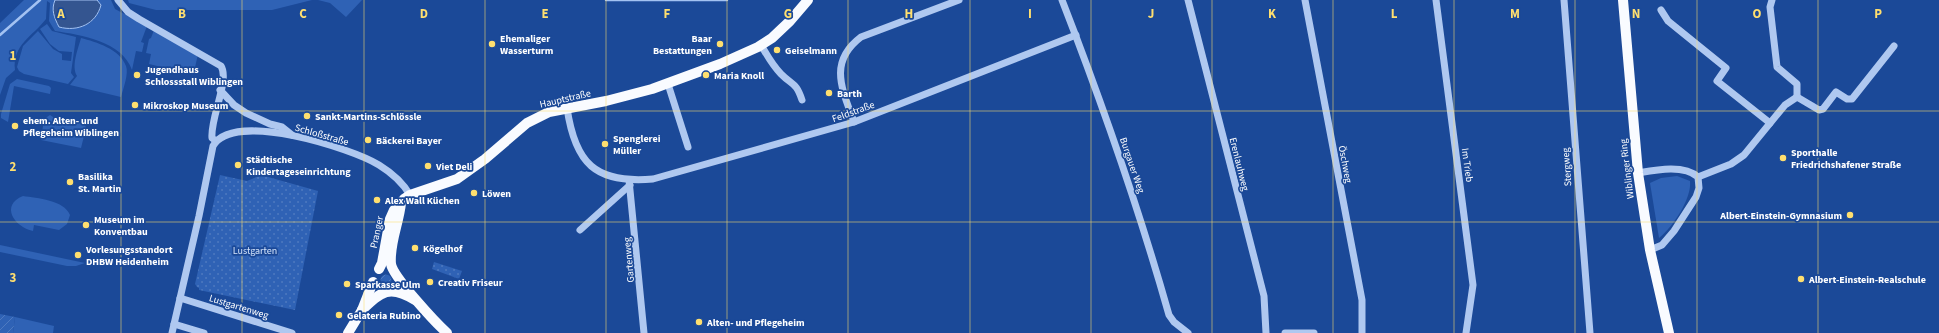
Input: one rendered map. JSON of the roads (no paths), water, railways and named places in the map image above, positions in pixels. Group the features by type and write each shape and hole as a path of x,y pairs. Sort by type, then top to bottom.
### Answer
{"main road":[{"name":"Hauptstraße","path":"440,185 457,179 470,171 518,129 533,119 549,112 606,101 668,84 720,64 761,45 779,32 808,0"},
{"name":"Wiblinger Ring","path":"1622,0 1638,173 1650,250 1669,333"},
{"name":"Pranger","path":"379,269 382,263 390,219 394,210 410,195 440,185"},
{"name":"Pranger","path":"396,273 392,265 392,254 401,203"},
{"path":"348,333 362,310 373,282 374,274 379,269 387,267 396,273 421,305 447,333"},
{"path":"362,310 379,294 388,291 397,285 396,273"},
{"path":"373,282 378,289 404,294 421,305"}],"street":[{"path":"118,0 128,12 217,62 224,70 211,129 212,138 216,141 210,159 199,216 172,333"},
{"path":"854,122 844,94 840,75 840,65 850,45 861,37 959,0"},
{"name":"Burgauer Weg","path":"1062,0 1076,35 1137,210 1169,315 1174,322 1188,333"},
{"name":"Erenlauhweg","path":"1188,0 1264,296 1266,333"},
{"name":"Öschweg","path":"1305,0 1362,300 1362,333"},
{"name":"Im Trieb","path":"1436,0 1473,285 1466,333"},
{"name":"Stergweg","path":"1564,0 1590,333"},
{"path":"1772,0 1770,13 1777,67 1797,84 1798,97"},
{"path":"1661,10 1668,21 1726,68 1717,81 1770,123"},
{"name":"Feldstraße","path":"567,108 574,142 583,158 599,172 630,183 663,177 854,122 1076,35"},
{"path":"761,45 771,62 782,75 798,86 802,100"},
{"path":"1798,97 1819,110 1823,109 1836,92 1846,100 1852,99 1894,46"},
{"path":"668,84 688,147"},
{"path":"220,90 234,105 270,124 282,127 293,135"},
{"path":"1698,177 1731,164 1744,155 1785,105 1798,97"},
{"name":"Schloßstraße","path":"216,141 222,136 233,132 254,131 293,135 337,147 369,160 398,179 410,195"},
{"path":"1638,173 1677,170 1694,173 1698,177 1699,188 1696,197 1674,231 1662,245 1650,250"},
{"path":"580,230 630,183"},
{"name":"Gartenweg","path":"630,183 644,333"},
{"name":"Lustgartenweg","path":"180,298 292,333"},
{"path":"174,324 204,333"},
{"path":"1285,333 1314,333"}],"waterway":[{"path":"0,35 40,0"},
{"path":"606,0 727,0"}],"place":[{"name":"Ehemaliger Wasserturm","path":"492,44"},
{"name":"Baar Bestattungen","path":"720,44"},
{"name":"Geiselmann","path":"777,50"},
{"name":"Jugendhaus Schlossstall Wiblingen","path":"137,75"},
{"name":"Maria Knoll","path":"706,75"},
{"name":"Barth","path":"829,93"},
{"name":"Mikroskop Museum","path":"135,105"},
{"name":"Sankt-Martins-Schlössle","path":"307,116"},
{"name":"ehem. Alten- und Pflegeheim Wiblingen","path":"15,126"},
{"name":"Bäckerei Bayer","path":"368,140"},
{"name":"Spenglerei Müller","path":"605,144"},
{"name":"Sporthalle Friedrichshafener Straße","path":"1783,158"},
{"name":"Städtische Kindertageseinrichtung","path":"238,165"},
{"name":"Viet Deli","path":"428,166"},
{"name":"Basilika St. Martin","path":"70,182"},
{"name":"Löwen","path":"474,193"},
{"name":"Alex Wall Küchen","path":"377,200"},
{"name":"Albert-Einstein-Gymnasium","path":"1850,215"},
{"name":"Museum im Konventbau","path":"86,225"},
{"name":"Kögelhof","path":"415,248"},
{"name":"Vorlesungsstandort DHBW Heidenheim","path":"78,255"},
{"name":"Albert-Einstein-Realschule","path":"1801,279"},
{"name":"Creativ Friseur","path":"430,282"},
{"name":"Sparkasse Ulm","path":"347,284"},
{"name":"Gelateria Rubino","path":"339,315"},
{"name":"Alten- und Pflegeheim","path":"699,322"}],"park label":[{"name":"Lustgarten","path":"255,250"}]}
